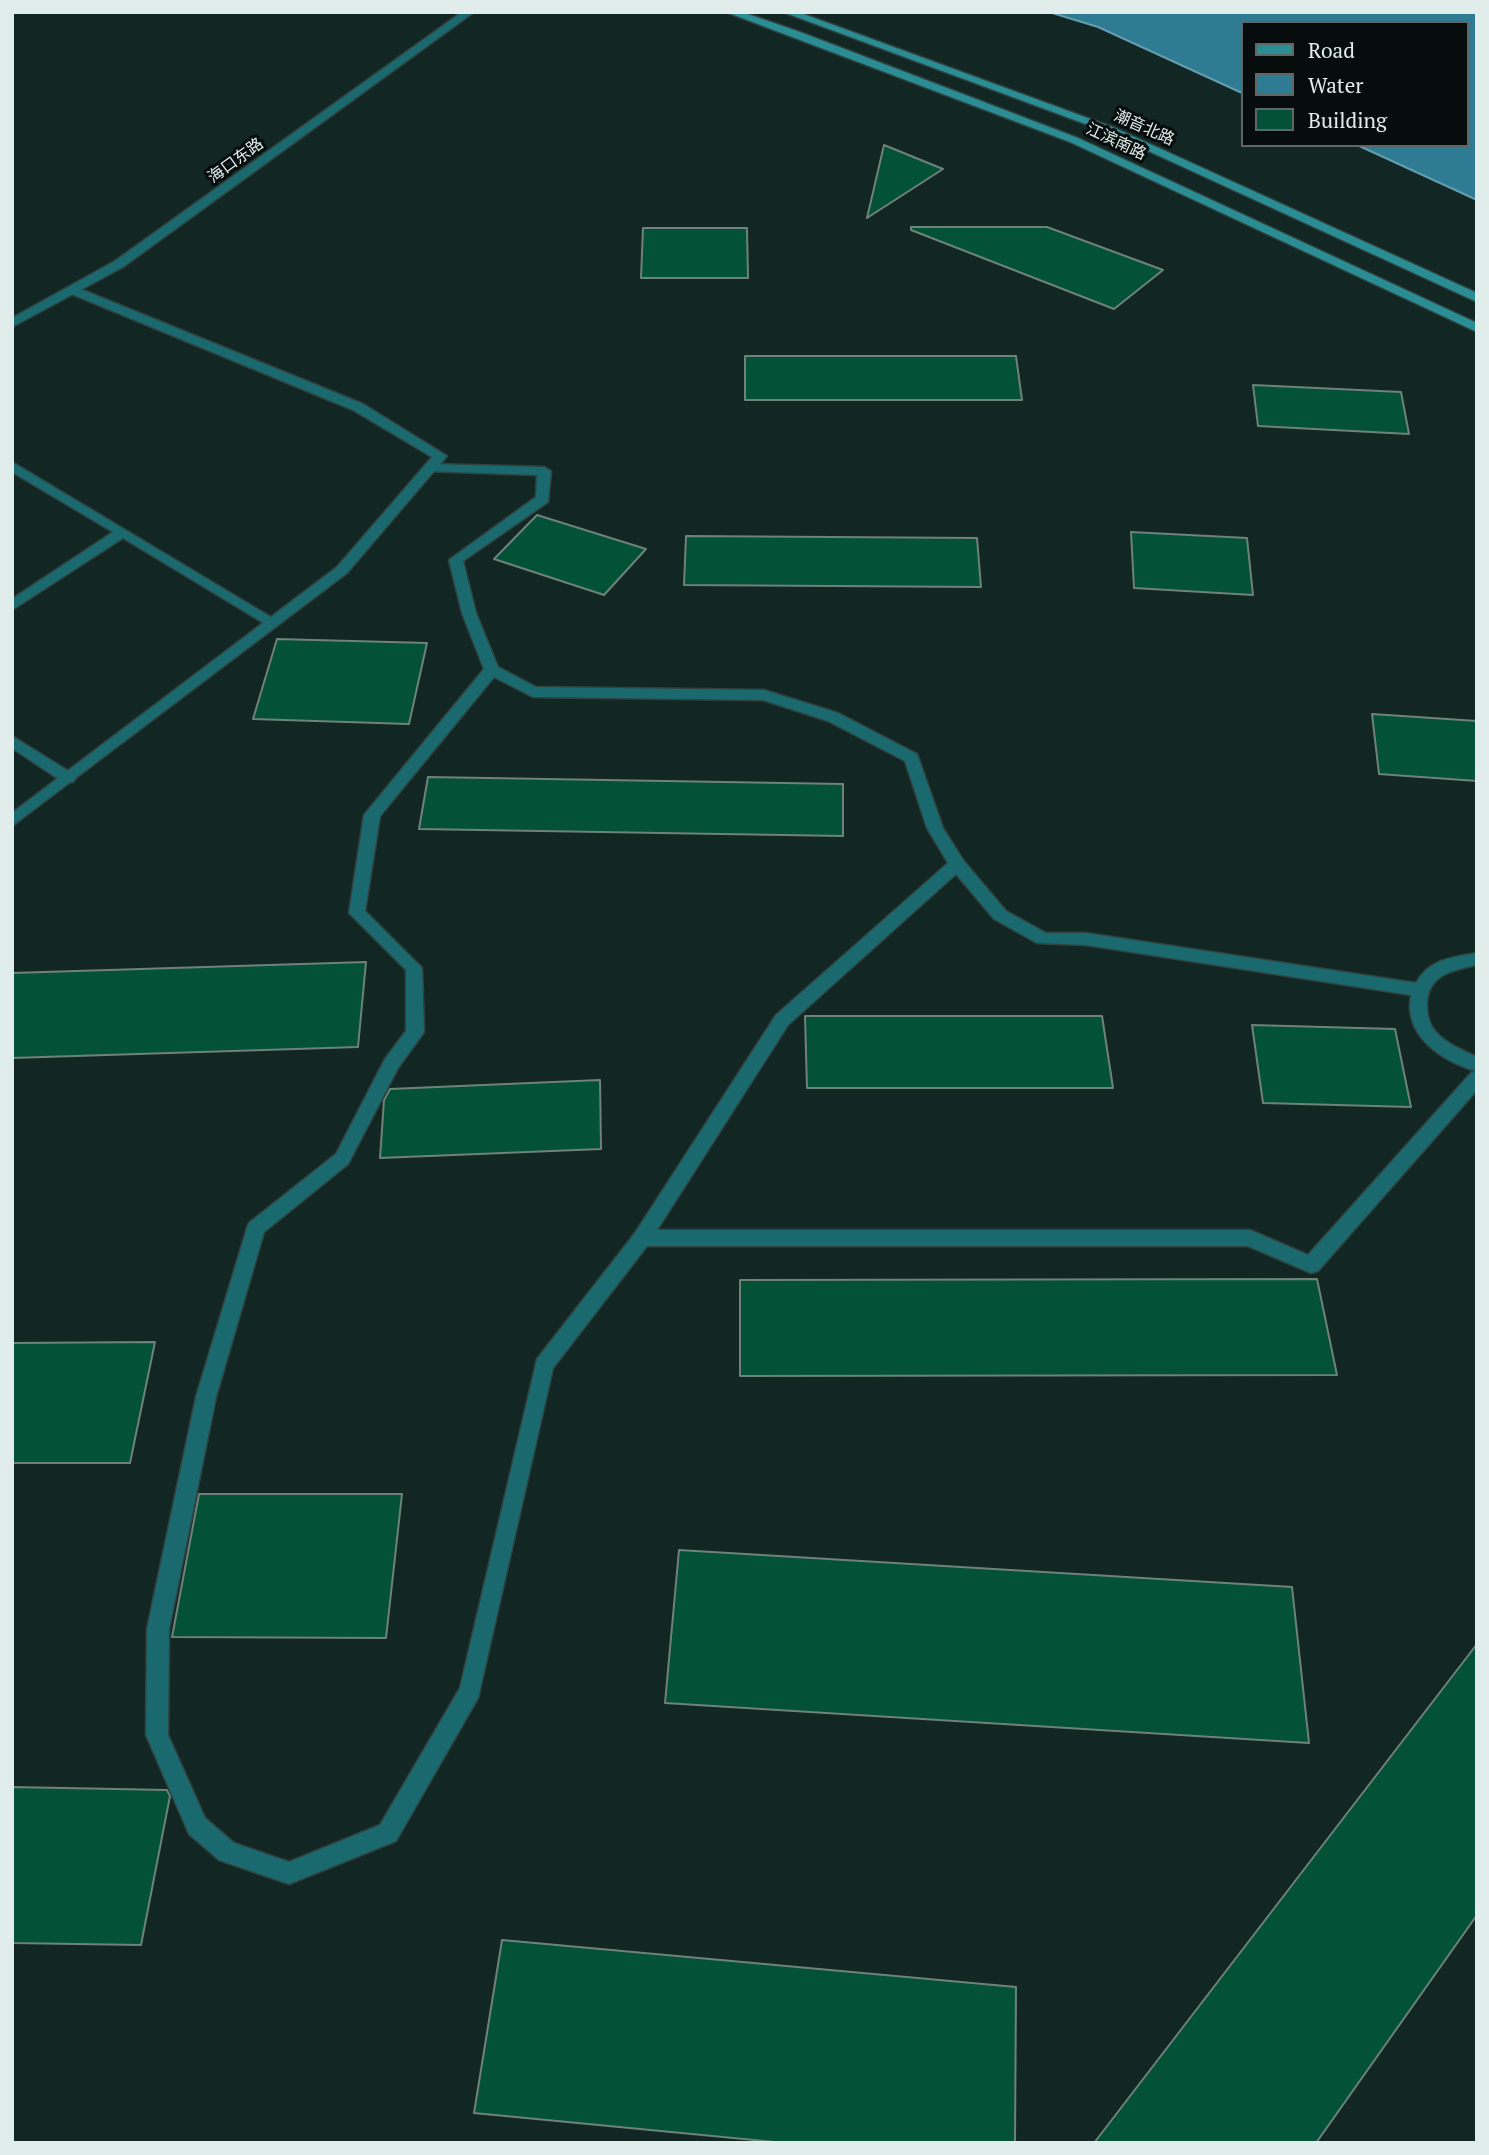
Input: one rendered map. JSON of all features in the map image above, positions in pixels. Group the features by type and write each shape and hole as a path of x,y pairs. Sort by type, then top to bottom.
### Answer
{"main road":[{"name":"江滨南路","path":"730,12 796,33 1074,140 1477,328"},
{"name":"潮音北路","path":"788,12 1111,130 1477,298"}],"street":[{"name":"海口东路","path":"12,323 119,264 470,12"},
{"path":"12,821 342,570 440,456 358,407 72,290"},
{"path":"12,466 272,622"},
{"path":"430,468 544,471 543,499 456,561 469,613 492,670 533,692 764,695 833,717 912,758 935,828 957,864 1000,915 1043,939 1086,939 1420,990"},
{"path":"12,606 123,532"},
{"path":"492,670 372,815 357,912 414,968 415,1032 391,1064 342,1159 256,1228 206,1397 158,1629 157,1735 197,1826 227,1852 289,1873 388,1833 470,1691 544,1365 642,1238 782,1020 957,864"},
{"path":"12,741 68,778"},
{"path":"1477,959 1450,964 1432,973 1420,990 1417,1012 1432,1040 1477,1065"},
{"path":"642,1238 1250,1238 1311,1265 1477,1078"}],"water":[{"path":"1049,12 1477,12 1477,200 1361,147 1468,147 1468,21 1240,21 1240,92 1098,27"}],"building":[{"path":"884,145 943,169 867,218"},
{"path":"911,227 1047,227 1163,270 1114,309 911,230"},
{"path":"643,228 747,228 748,278 641,278"},
{"path":"745,356 1016,356 1022,400 745,400"},
{"path":"1253,385 1401,392 1409,434 1258,426"},
{"path":"537,515 646,549 604,595 494,559"},
{"path":"1131,532 1247,538 1253,595 1134,588"},
{"path":"686,536 977,538 981,587 684,585"},
{"path":"277,639 427,643 409,724 253,719"},
{"path":"1372,714 1477,721 1477,781 1379,774"},
{"path":"428,777 843,784 843,836 419,829"},
{"path":"366,962 358,1047 12,1058 12,973"},
{"path":"805,1016 1102,1016 1113,1088 807,1088"},
{"path":"1252,1025 1395,1029 1411,1107 1263,1103"},
{"path":"600,1080 601,1149 380,1158 384,1100 390,1089"},
{"path":"1317,1279 1337,1375 740,1376 740,1280"},
{"path":"155,1342 130,1463 12,1463 12,1343"},
{"path":"199,1494 402,1494 386,1638 172,1637"},
{"path":"679,1550 1292,1587 1309,1743 665,1703"},
{"path":"1477,1644 1477,1915 1316,2143 1094,2143"},
{"path":"12,1787 167,1790 170,1796 141,1945 12,1943"},
{"path":"502,1940 1016,1987 1015,2143 785,2143 474,2113"}]}
